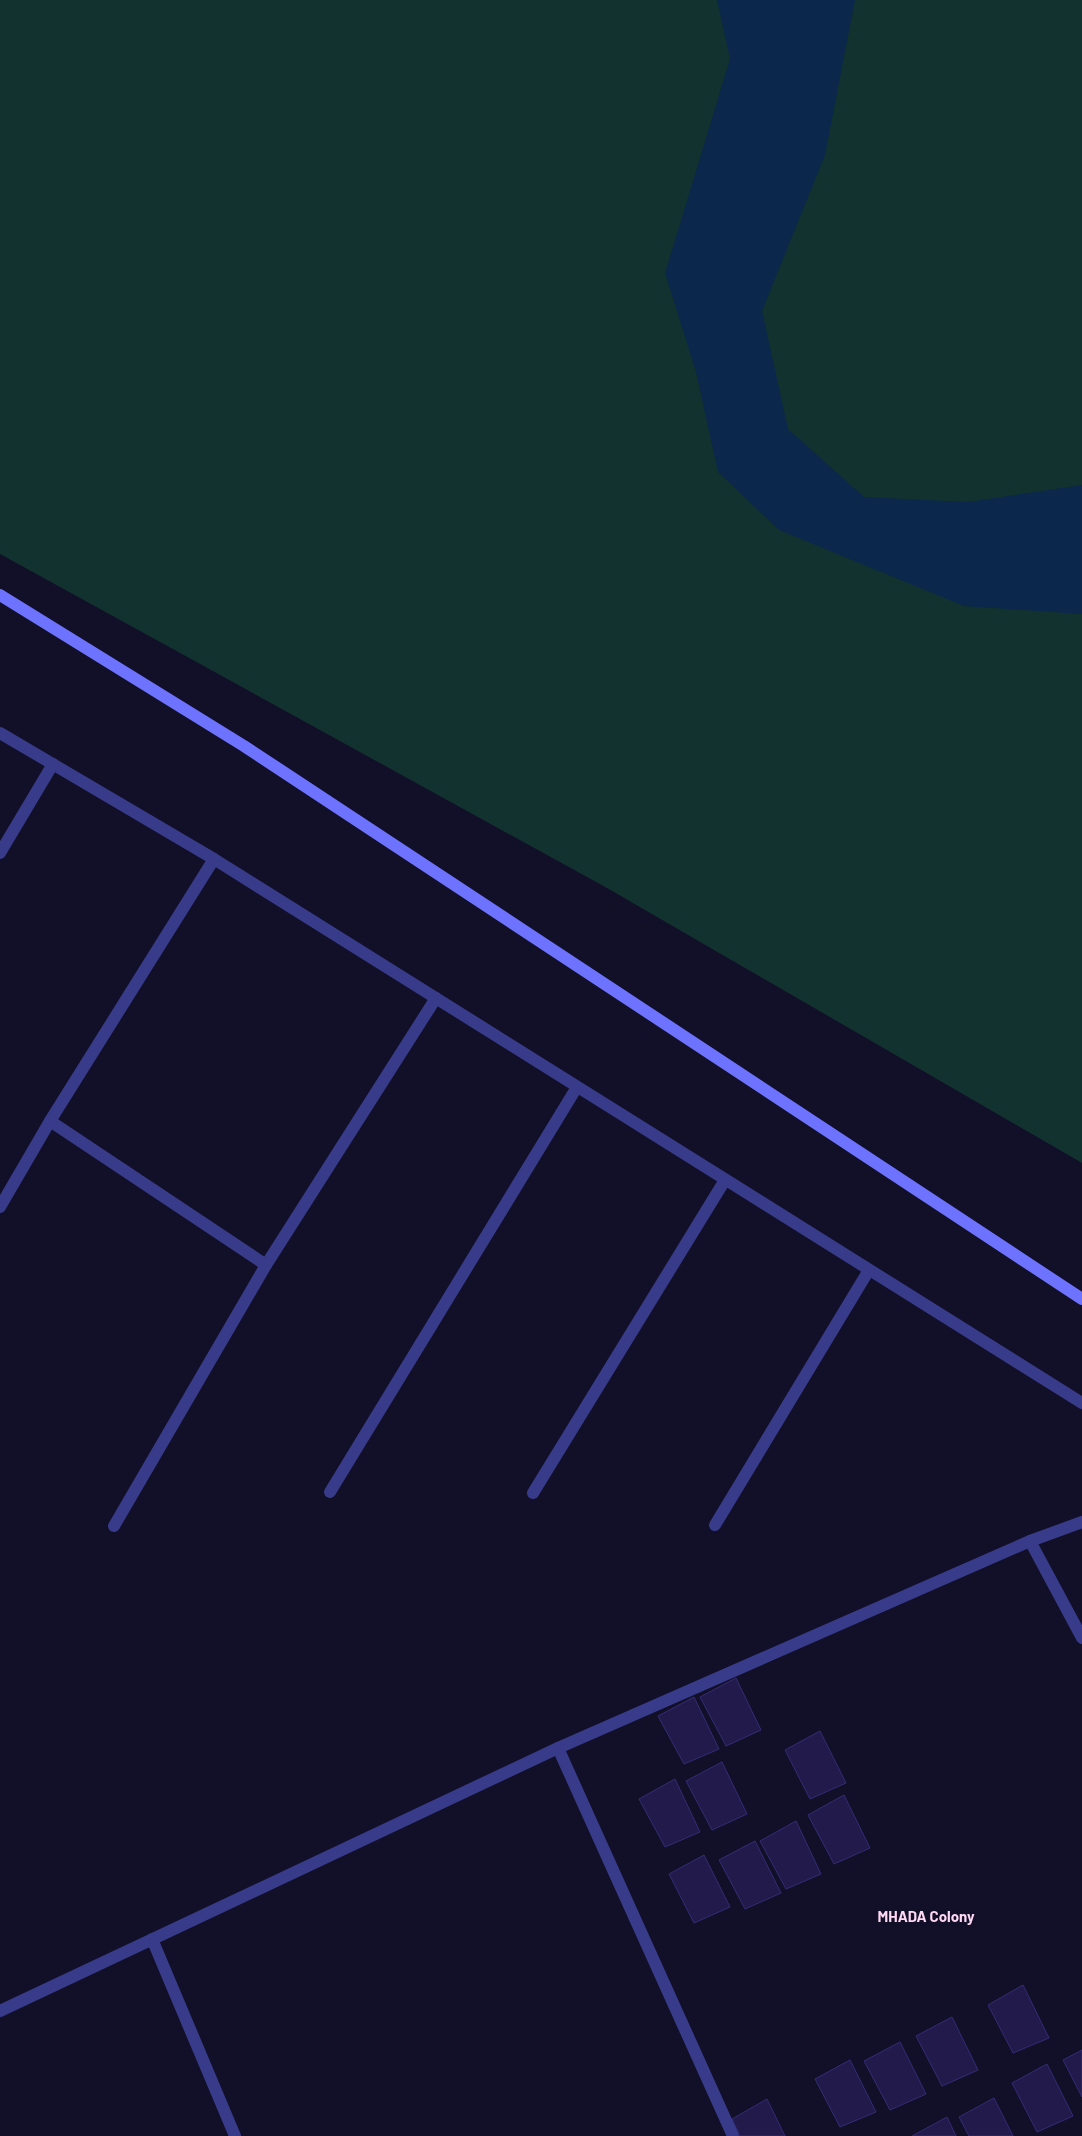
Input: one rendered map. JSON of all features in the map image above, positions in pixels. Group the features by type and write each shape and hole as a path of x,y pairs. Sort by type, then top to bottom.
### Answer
{"main road":[{"path":"0,595 244,746 1082,1299"}],"street":[{"path":"0,733 214,859 1082,1403"},
{"path":"0,853 53,764"},
{"path":"0,1207 50,1121 214,859"},
{"path":"114,1526 266,1265 436,998"},
{"path":"330,1492 577,1086"},
{"path":"50,1121 266,1265"},
{"path":"533,1493 725,1180"},
{"path":"715,1525 869,1270"},
{"path":"0,2011 558,1748 1030,1541 1082,1522"},
{"path":"1030,1541 1082,1638"},
{"path":"558,1748 733,2136"},
{"path":"152,1939 235,2136"}],"green space":[{"path":"0,0 1082,0 1082,1163 607,888 0,554"}],"water":[{"path":"717,0 855,0 825,155 762,311 788,429 864,497 968,502 1082,485 1082,614 964,606 779,530 718,472 696,372 665,273 730,59"}],"building":[{"path":"736,1678 761,1730 726,1746 700,1697"},
{"path":"694,1697 719,1749 684,1764 658,1716"},
{"path":"820,1731 846,1783 810,1799 785,1750"},
{"path":"722,1762 747,1814 712,1830 686,1781"},
{"path":"675,1779 700,1832 665,1847 639,1799"},
{"path":"844,1795 870,1848 834,1864 808,1815"},
{"path":"796,1821 821,1874 786,1889 760,1841"},
{"path":"755,1841 781,1893 745,1909 719,1860"},
{"path":"704,1855 730,1907 694,1923 669,1874"},
{"path":"1023,1985 1049,2038 1013,2053 988,2005"},
{"path":"952,2017 978,2070 942,2086 916,2036"},
{"path":"900,2042 926,2094 890,2110 864,2061"},
{"path":"1082,2050 1082,2097 1063,2060"},
{"path":"850,2060 876,2112 840,2127 815,2079"},
{"path":"1047,2064 1073,2116 1037,2132 1012,2083"},
{"path":"994,2098 1013,2136 969,2136 959,2117"},
{"path":"767,2099 785,2136 740,2136 732,2119"},
{"path":"947,2117 956,2136 912,2136"}],"district":[{"name":"MHADA Colony","path":"926,1917"}]}
